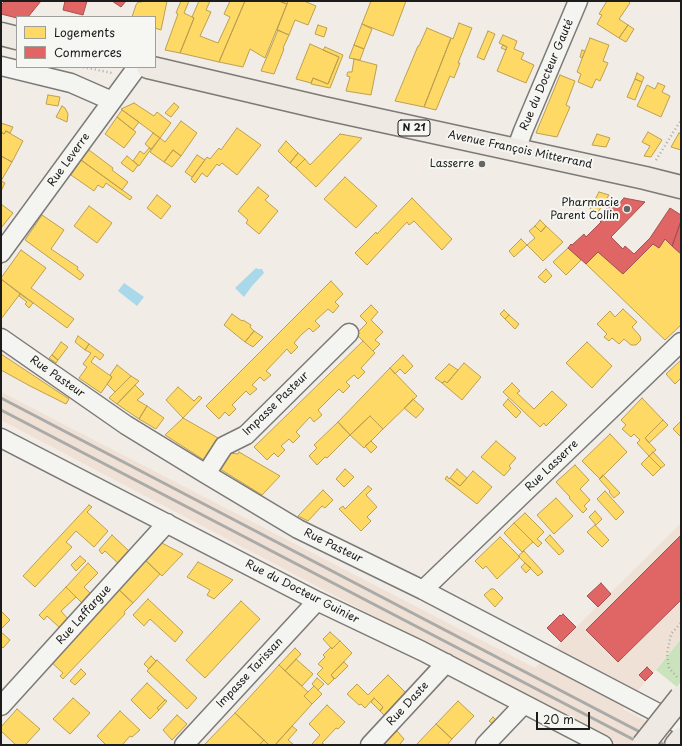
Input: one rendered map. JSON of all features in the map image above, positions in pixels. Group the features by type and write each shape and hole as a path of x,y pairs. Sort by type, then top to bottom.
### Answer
{"main road":[{"path":"1,34 16,38"},
{"name":"Avenue François Mitterrand","path":"152,68 681,187"},
{"path":"643,745 680,688"},
{"path":"676,745 681,739"}],"street":[{"name":"Rue du Docteur Gauté","path":"516,150 523,130 578,1"},
{"path":"1,66 71,83 112,101"},
{"name":"Rue Leverre","path":"1,253 136,68"},
{"name":"Impasse Pasteur","path":"206,474 224,446 246,435 349,333"},
{"name":"Rue Pasteur","path":"1,338 126,425 298,529 423,590 681,725"},
{"name":"Rue Lasserre","path":"423,590 681,342"},
{"name":"Rue du Docteur Guinier","path":"1,438 317,601 446,663 603,745"},
{"name":"Rue Laffargue","path":"1,706 168,523"},
{"name":"Impasse Tarissan","path":"184,745 317,601"},
{"name":"Rue Daste","path":"370,745 446,663"},
{"path":"485,745 524,704"}],"path":[{"path":"645,178 681,120"},
{"path":"680,688 668,668 667,654 671,634 681,623"}],"shaded area":[{"path":"1,392 535,668 681,523 681,639 623,709 648,722 630,745 619,745 1,420"}],"green space":[{"path":"681,639 681,681 677,687 656,670"}],"water":[{"path":"256,268 262,269 264,273 244,297 235,288"},
{"path":"124,283 144,297 137,306 118,291"}],"building: Logements":[{"path":"167,1 161,30 156,28 156,16 132,16 138,2"},
{"path":"181,1 189,1 184,13 194,18 180,53 165,50"},
{"path":"199,1 210,1 206,10 211,12 200,36 218,43 230,17 224,14 230,1 245,1 219,62 180,53"},
{"path":"245,1 279,1 287,4 265,58 250,49 243,67 219,62"},
{"path":"279,1 288,1 287,4"},
{"path":"288,1 304,1 316,6 308,25 295,20 289,35 277,30"},
{"path":"371,1 406,1 393,36 362,24"},
{"path":"607,1 628,1 630,3 619,19 628,25 619,38 597,24 602,15 599,14"},
{"path":"459,23 472,28 458,63 460,63 454,78 450,76 436,110 424,107 451,38 453,39"},
{"path":"362,24 372,29 364,49 354,45"},
{"path":"318,25 327,28 324,37 315,34"},
{"path":"628,25 634,29 626,42 619,38"},
{"path":"427,28 451,38 424,107 395,101 418,46"},
{"path":"278,30 289,35 274,74 261,71"},
{"path":"488,31 495,34 484,60 477,57"},
{"path":"503,35 517,41 514,49 524,53 521,59 534,65 526,83 497,71 507,47 499,43"},
{"path":"590,38 609,45 603,61 608,63 600,81 596,79 592,88 578,82 581,74 577,72"},
{"path":"310,44 339,57 328,84 313,78 311,83 296,79"},
{"path":"354,45 364,49 360,60 349,58"},
{"path":"503,45 507,47 506,50 501,48"},
{"path":"325,47 343,55 330,88 311,84 313,78 328,84 339,57 323,50"},
{"path":"582,50 585,51 582,58 580,57"},
{"path":"354,59 377,65 371,95 346,91 350,77 347,76 347,74 348,72 352,72"},
{"path":"637,73 644,77 642,82 635,79"},
{"path":"560,75 575,81 566,105 570,107 557,137 536,133"},
{"path":"635,79 642,82 635,100 627,97"},
{"path":"658,83 665,86 662,92 670,96 661,117 637,106 647,85 655,89"},
{"path":"48,95 60,97 58,106 46,104"},
{"path":"134,103 154,116 157,112 171,123 160,138 121,109"},
{"path":"174,103 179,107 171,117 165,113"},
{"path":"62,106 68,114 67,122 56,117"},
{"path":"122,110 139,122 133,130 117,117"},
{"path":"117,117 136,132 124,148 105,134"},
{"path":"181,121 197,133 181,156 173,150 164,162 150,152 160,138 165,142"},
{"path":"1,123 13,127 10,133 6,131 4,134 1,132"},
{"path":"237,128 261,145 237,175 222,163 219,166 217,164 207,177 202,173 195,183 191,179 207,157 210,159 219,148 221,150"},
{"path":"6,131 23,141 12,162 1,156 1,132 4,134"},
{"path":"648,132 662,140 651,157 644,156 650,146 642,142"},
{"path":"153,133 160,138 151,149 145,144"},
{"path":"679,133 681,134 681,150 671,147"},
{"path":"340,134 362,138 316,187 296,168 305,159 310,165"},
{"path":"597,134 610,138 606,147 592,145"},
{"path":"286,141 298,153 290,163 278,151"},
{"path":"149,148 151,149 139,166 133,161 140,151 144,154"},
{"path":"89,150 113,168 112,170 128,182 122,190 81,160"},
{"path":"173,150 181,156 172,167 164,162"},
{"path":"298,153 305,159 296,168 290,163"},
{"path":"197,155 205,160 192,177 185,172"},
{"path":"1,156 12,162 1,181"},
{"path":"127,156 138,165 133,172 121,163"},
{"path":"81,160 132,197 130,200 106,183 103,188 98,185 94,191 71,175"},
{"path":"345,177 377,206 356,228 324,199"},
{"path":"1,181 5,183 1,191"},
{"path":"258,187 269,196 265,200 278,211 259,234 246,223 248,220 238,211"},
{"path":"599,192 609,195 598,212 590,209"},
{"path":"157,195 171,206 161,219 147,208"},
{"path":"412,198 452,239 442,250 414,221 409,225 407,222 367,265 355,253 376,232 377,234"},
{"path":"1,204 13,213 1,228"},
{"path":"89,206 112,223 97,243 74,226"},
{"path":"42,215 64,230 51,249 78,267 77,269 84,275 80,280 25,240"},
{"path":"540,220 546,226 541,232 535,226"},
{"path":"535,226 541,232 546,226 563,242 543,261 527,245 535,238 529,231"},
{"path":"521,239 527,245 514,257 509,251"},
{"path":"665,239 681,254 681,325 665,340 586,264 598,252 623,274 653,244 659,248"},
{"path":"568,248 581,260 566,275 553,262"},
{"path":"21,250 46,268 31,288 74,319 67,328 1,279"},
{"path":"546,269 552,276 545,283 538,277"},
{"path":"1,279 20,294 1,319"},
{"path":"331,281 343,294 335,302 339,306 333,313 328,309 315,321 320,326 313,332 309,328 301,335 294,343 298,347 291,354 287,349 266,371 271,375 264,381 260,377 252,385 257,389 250,395 246,391 232,405 236,409 229,416 225,412 219,419 206,406"},
{"path":"20,294 33,303 29,308 25,304 27,302 19,296"},
{"path":"371,305 378,312 371,320 383,332 375,340 380,344 373,351 356,334 367,323 360,316"},
{"path":"623,309 637,322 632,327 640,336 641,340 636,345 631,345 624,339 619,344 612,338 609,341 604,337 607,334 597,324 610,311 615,317"},
{"path":"504,310 509,315 505,319 500,314"},
{"path":"232,314 251,325 250,327 254,331 245,342 224,325"},
{"path":"509,315 519,324 515,329 505,319"},
{"path":"254,331 263,337 253,347 245,342"},
{"path":"78,336 89,344 85,350 75,342"},
{"path":"363,341 375,353 361,368 365,372 358,379 354,375 346,382 350,386 343,393 339,389 318,410 322,415 314,422 310,417 296,432 300,436 293,443 289,439 281,446 285,450 278,457 274,453 267,460 254,447"},
{"path":"61,342 68,347 58,360 52,355"},
{"path":"587,342 612,366 592,388 566,363"},
{"path":"89,344 104,355 100,360 95,356 91,362 112,377 101,393 79,378 87,367 83,364 91,353 85,350"},
{"path":"1,354 69,399 66,404 1,370"},
{"path":"52,355 58,360 56,363 49,358"},
{"path":"403,355 413,366 405,374 400,369 395,374 390,368"},
{"path":"681,360 681,378 675,384 666,374"},
{"path":"464,363 481,377 462,400 442,383 445,381 447,383"},
{"path":"449,364 458,370 447,383 445,381 442,383 435,378"},
{"path":"117,365 131,376 115,392 107,384 112,377 110,375"},
{"path":"390,368 417,396 383,429 370,416 350,435 338,422"},
{"path":"131,376 139,381 117,404 109,398"},
{"path":"512,383 520,391 517,393 534,409 552,391 567,405 546,426 544,423 540,427 503,392"},
{"path":"135,385 144,394 137,400 147,406 139,419 117,404"},
{"path":"178,387 194,401 199,396 202,398 183,418 166,400"},
{"path":"642,398 663,420 645,438 656,450 649,456 637,443 640,440 634,434 631,437 622,429 626,425 621,420"},
{"path":"413,399 424,409 416,418 404,408"},
{"path":"508,399 521,412 516,418 503,405"},
{"path":"147,406 164,418 156,429 139,419"},
{"path":"370,416 383,429 364,448 350,435"},
{"path":"183,418 218,438 204,460 165,435"},
{"path":"663,420 668,425 649,443 645,438"},
{"path":"681,421 681,437 673,429"},
{"path":"338,422 350,435 327,458 325,457 317,465 309,456 317,448 314,445"},
{"path":"610,434 627,452 600,479 582,461"},
{"path":"371,441 377,447 371,453 365,446"},
{"path":"496,441 516,458 509,466 511,468 504,476 481,457"},
{"path":"239,452 280,476 262,495 220,469 231,453 238,454"},
{"path":"653,452 665,465 661,468 649,456"},
{"path":"649,456 661,468 653,476 641,464"},
{"path":"575,465 589,480 580,489 590,500 584,506 587,509 583,513 556,482"},
{"path":"345,469 354,477 344,487 336,479"},
{"path":"457,469 467,478 460,486 450,478"},
{"path":"473,471 492,487 477,504 445,479 447,476 460,486"},
{"path":"603,475 620,493 614,498 599,479"},
{"path":"368,486 372,489 366,495 377,507 367,517 371,521 361,531 339,509 343,506 345,509"},
{"path":"323,490 333,500 325,508 322,506 308,521 298,516"},
{"path":"605,491 624,512 616,520 597,499"},
{"path":"556,498 573,516 554,534 537,515"},
{"path":"89,505 92,507 87,512 108,531 94,547 76,531 66,542 72,547 35,587 23,576"},
{"path":"595,511 602,519 596,525 589,517"},
{"path":"525,513 544,532 537,539 542,543 538,547 514,523"},
{"path":"514,523 533,542 522,552 504,533"},
{"path":"595,525 609,540 602,547 587,532"},
{"path":"112,535 130,552 119,564 105,551 102,554 99,550"},
{"path":"550,535 564,551 559,555 545,540"},
{"path":"500,537 520,557 497,579 486,566 483,569 475,561"},
{"path":"160,542 183,554 162,576 144,559"},
{"path":"524,551 543,572 538,576 518,556"},
{"path":"80,556 86,561 76,571 71,565"},
{"path":"144,559 160,574 133,603 117,588"},
{"path":"198,562 233,580 214,599 207,595 210,590 187,577"},
{"path":"88,563 98,573 84,587 91,594 82,603 66,587"},
{"path":"525,563 531,568 526,573 521,567"},
{"path":"66,587 76,597 61,611 68,619 60,628 47,616 44,620 39,615"},
{"path":"117,588 133,603 124,612 125,614 63,679 60,676 63,673 49,660"},
{"path":"491,589 494,589 503,598 495,607 484,595"},
{"path":"148,599 183,632 175,642 150,619 144,626 133,615"},
{"path":"241,601 260,619 205,678 186,660"},
{"path":"1,611 10,620 1,629"},
{"path":"1,632 10,640 3,648 1,646"},
{"path":"330,632 340,641 332,649 323,639"},
{"path":"340,641 352,653 331,675 334,679 328,685 317,674 323,668 318,664 325,657 323,655"},
{"path":"295,648 301,654 285,671 279,665"},
{"path":"151,656 156,661 149,669 144,664"},
{"path":"296,659 313,674 302,686 285,671"},
{"path":"157,660 197,698 187,709 147,671"},
{"path":"344,662 348,666 335,679 331,675"},
{"path":"279,665 308,692 304,696 312,704 275,745 269,745 235,713"},
{"path":"81,669 86,674 75,685 70,681"},
{"path":"388,675 407,694 385,716 380,711 383,707 374,698 365,708 361,704 359,705 347,694 357,684 368,695"},
{"path":"317,678 324,684 318,690 312,684"},
{"path":"147,683 165,700 157,708 159,710 150,719 131,700"},
{"path":"314,686 322,694 312,704 304,696"},
{"path":"73,698 90,713 70,734 53,719"},
{"path":"374,698 383,707 380,711 371,702"},
{"path":"165,700 167,701 159,710 157,708"},
{"path":"458,701 474,716 452,739 436,724"},
{"path":"327,705 345,722 338,729 336,728 322,743 325,745 313,745 312,744 320,735 309,724"},
{"path":"17,709 40,729 25,745 16,745 1,731 1,727"},
{"path":"120,711 140,730 132,737 130,736 123,744 124,745 106,745 97,736"},
{"path":"235,713 264,740 259,745 204,745"},
{"path":"177,715 187,724 172,740 163,730"},
{"path":"493,717 496,720 493,724 489,721"},
{"path":"436,724 452,739 447,745 416,745"},
{"path":"292,726 297,730 288,740 294,745 275,745"},
{"path":"397,731 404,739 400,744 401,745 384,745 386,742 385,740 388,737 390,738"},
{"path":"264,740 269,745 259,745"}],"building: Commerces":[{"path":"5,1 41,1 29,16 16,16 16,18 1,14 1,5"},
{"path":"65,1 87,1 83,15 63,10"},
{"path":"112,1 126,1 121,7"},
{"path":"624,198 645,202 611,237 623,249 625,246 634,254 650,238 670,208 681,215 681,221 672,246 665,239 659,248 653,244 623,274 598,252 586,264 568,248 584,234 586,237 601,222 597,218 611,204 615,208"},
{"path":"681,221 681,254 672,246"},
{"path":"681,535 681,600 618,662 586,630"},
{"path":"601,583 611,594 598,607 587,596"},
{"path":"563,614 576,627 561,642 547,628 560,615 561,616"},
{"path":"647,667 653,673 645,681 639,675"}],"railway":[{"path":"1,398 665,745"},
{"path":"1,410 644,745"}],"place":[{"name":"Lasserre","path":"482,164"},
{"name":"Pharmacie Parent Collin","path":"627,209"}]}
